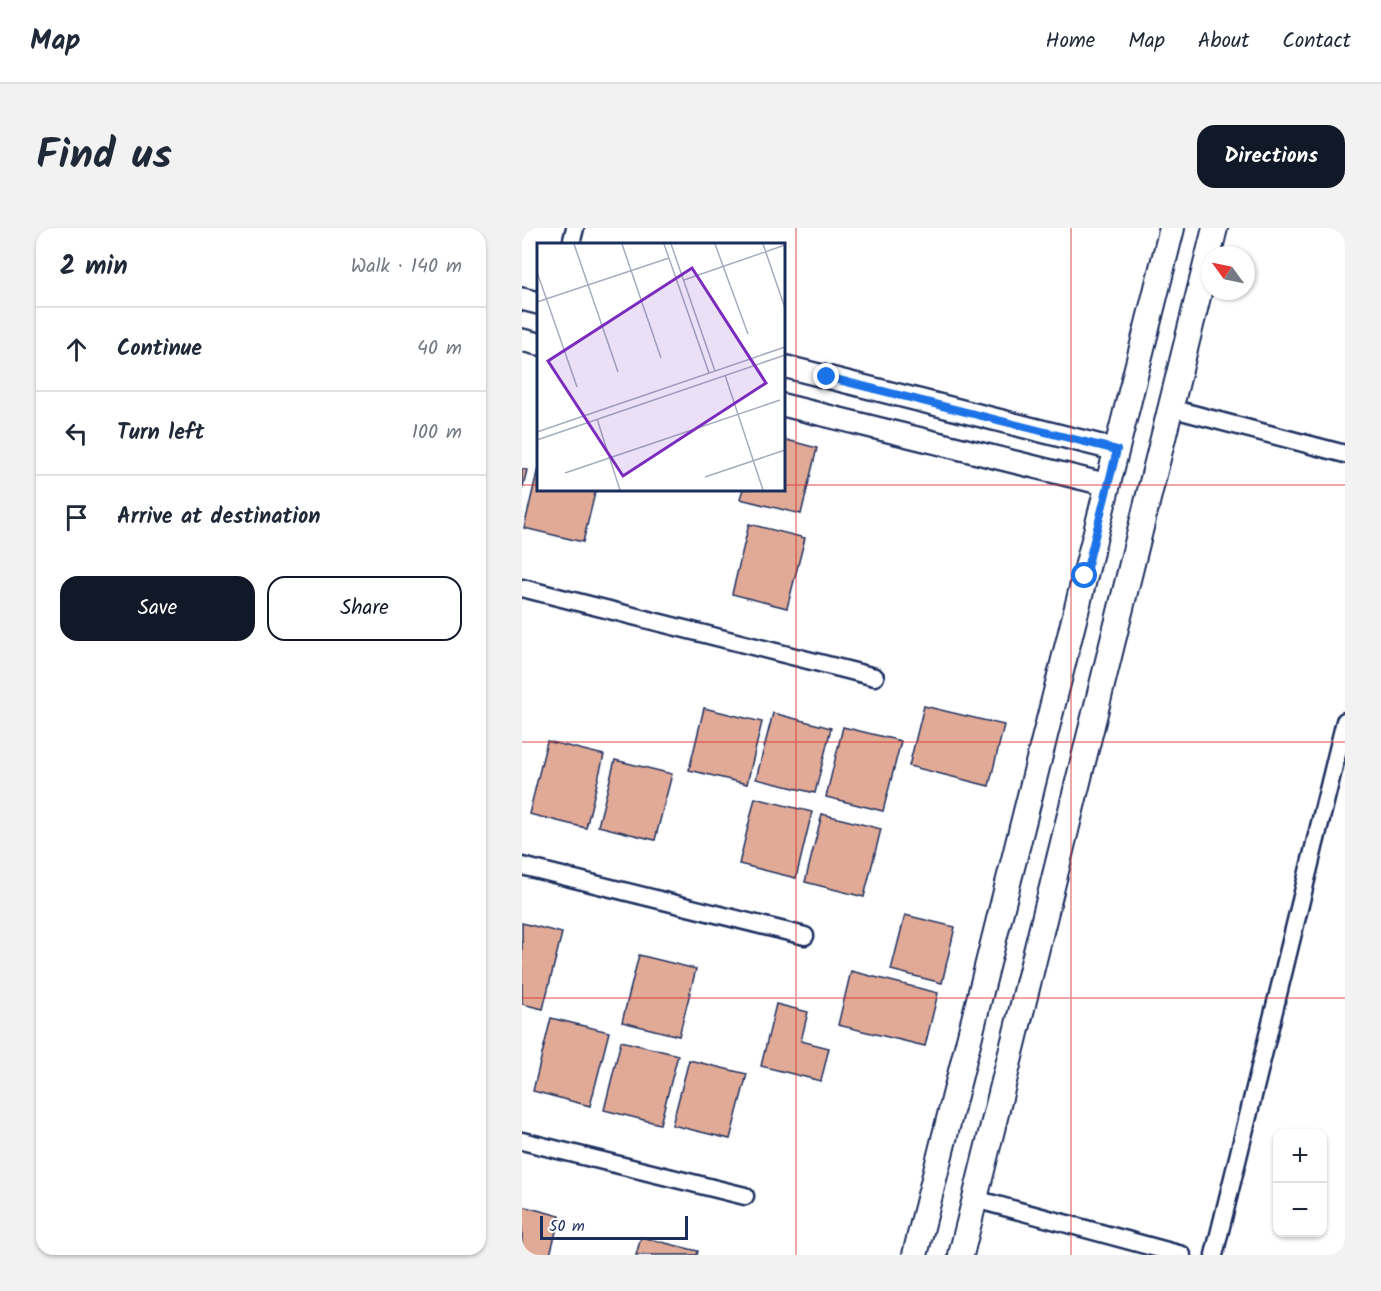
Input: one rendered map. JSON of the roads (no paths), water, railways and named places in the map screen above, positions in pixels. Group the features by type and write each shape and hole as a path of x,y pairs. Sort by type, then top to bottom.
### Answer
{"main road":[{"path":"915,1255 1172,228"},
{"path":"961,1255 1215,228"}],"street":[{"path":"571,243 575,228"},
{"path":"522,299 537,303"},
{"path":"522,340 537,344"},
{"path":"784,366 1117,450"},
{"path":"784,405 1108,485"},
{"path":"1170,408 1345,454"},
{"path":"522,588 875,676"},
{"path":"1214,1255 1345,721"},
{"path":"522,866 805,936"},
{"path":"522,1141 745,1196"},
{"path":"975,1199 1182,1255"}]}
